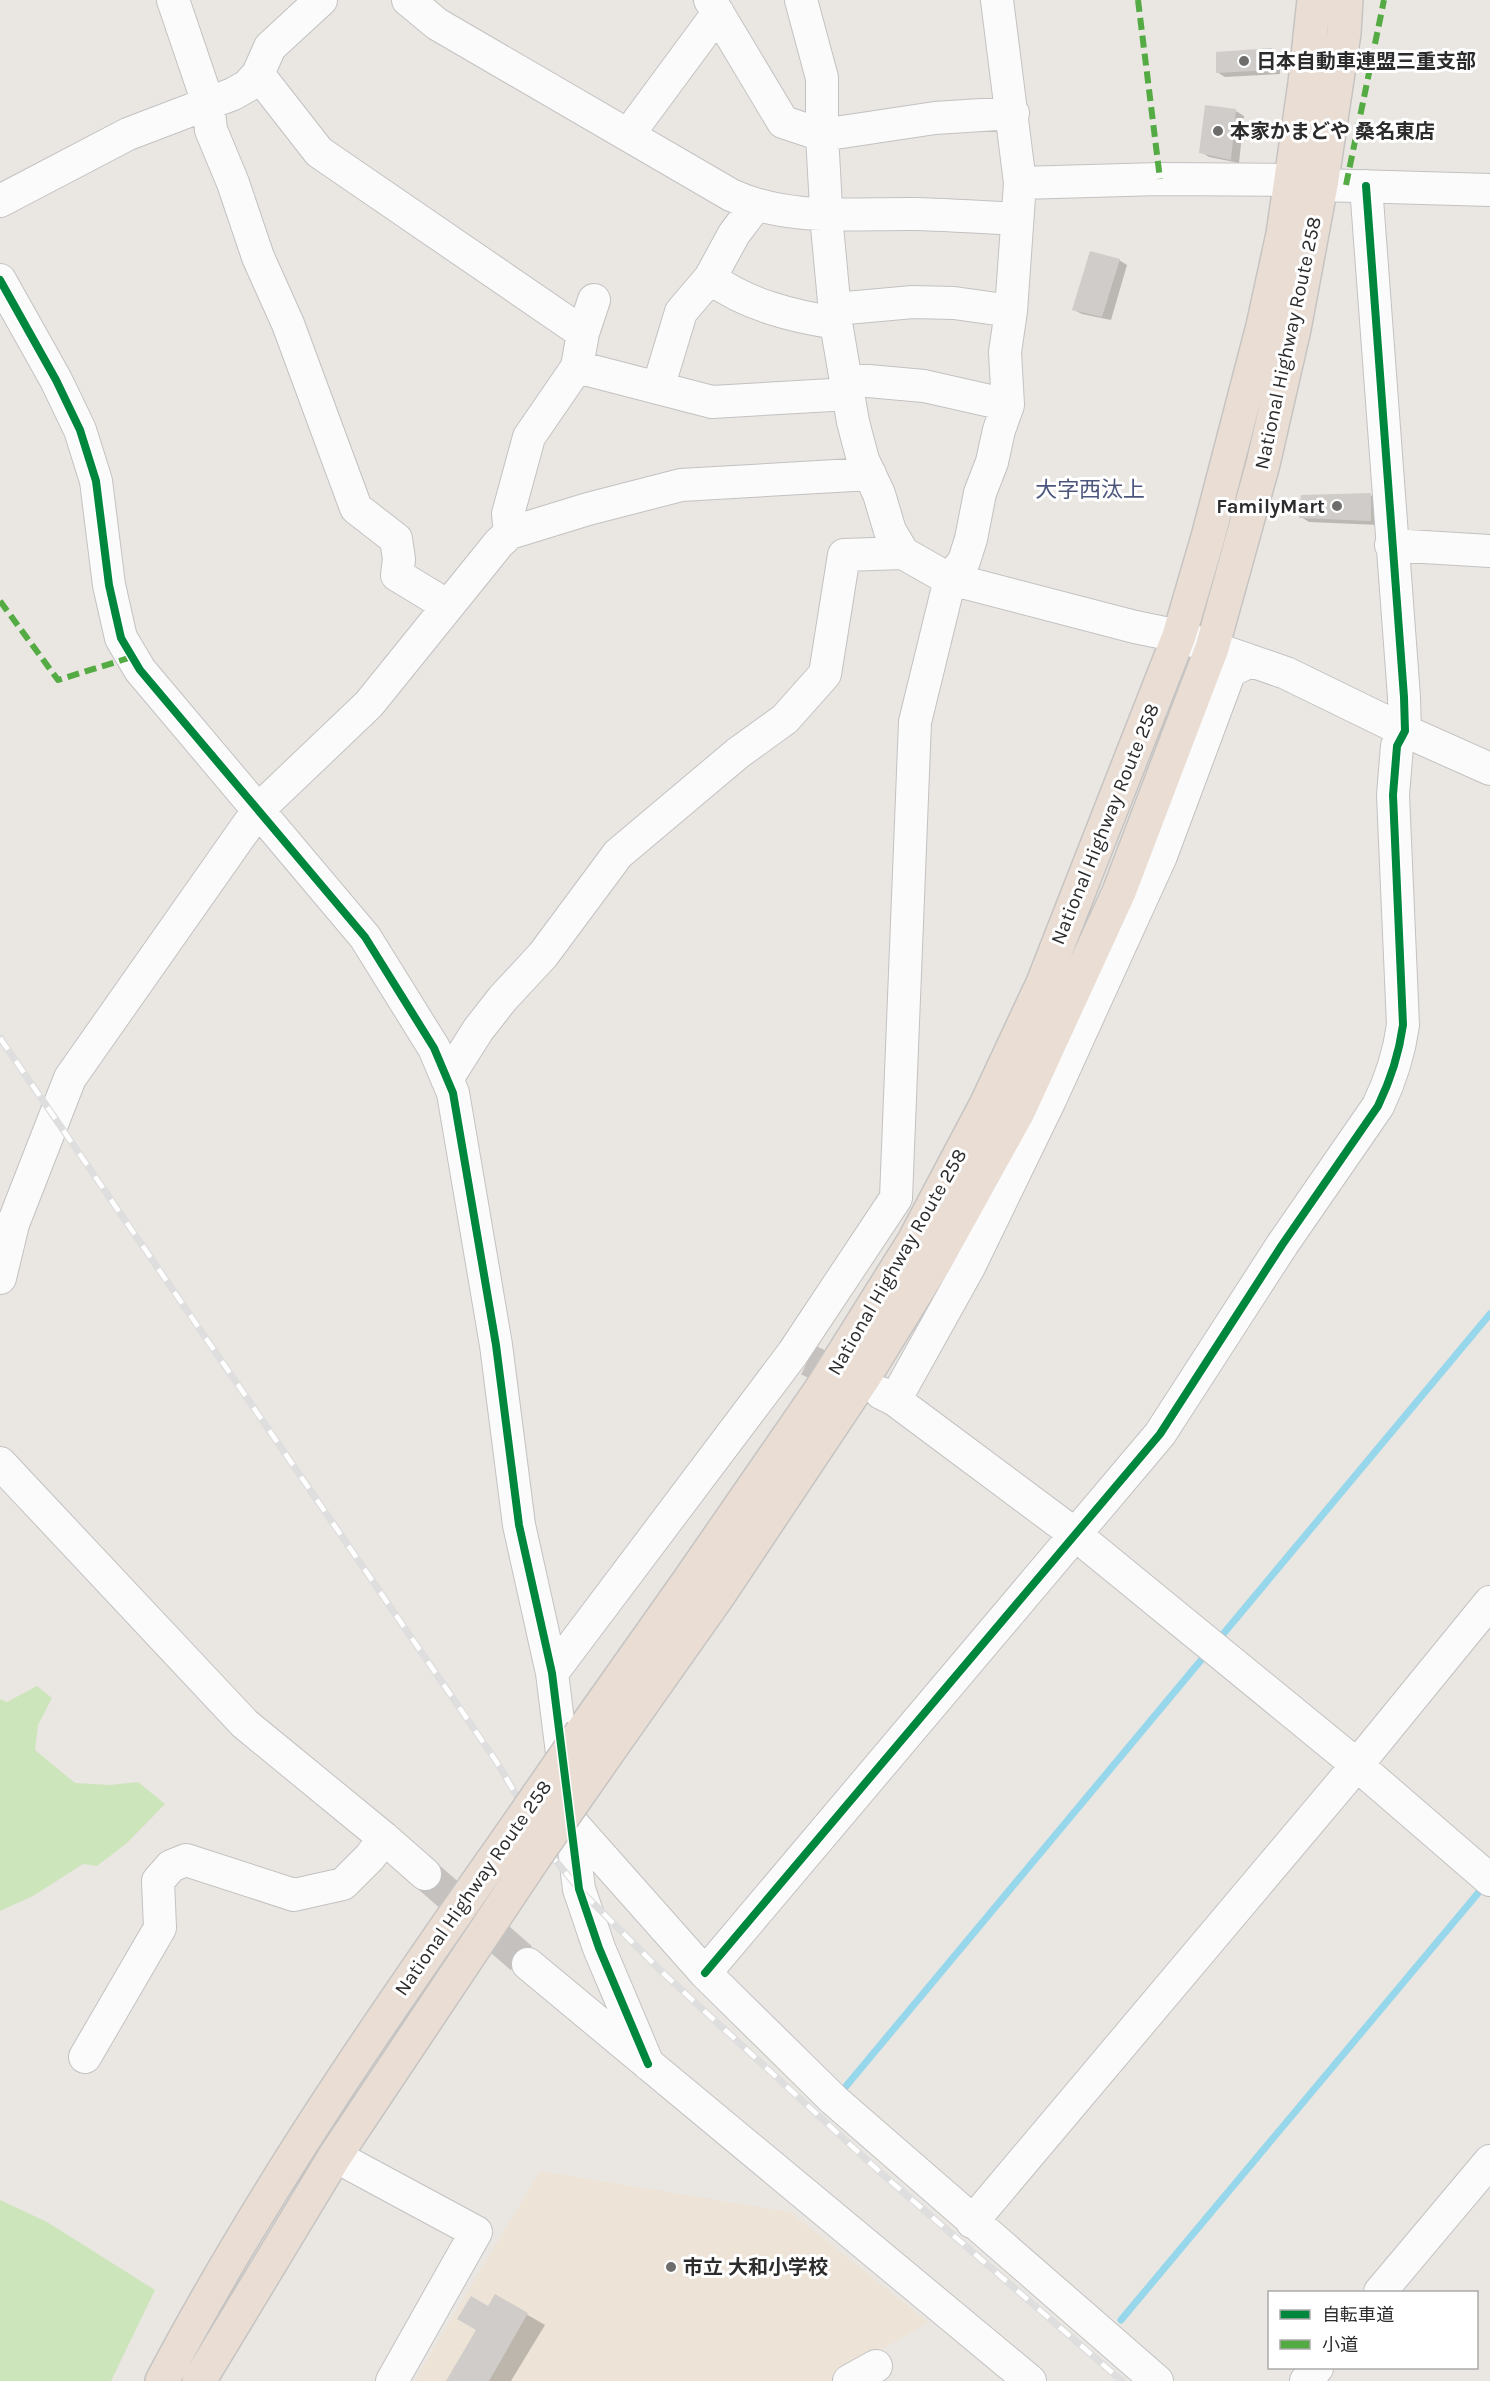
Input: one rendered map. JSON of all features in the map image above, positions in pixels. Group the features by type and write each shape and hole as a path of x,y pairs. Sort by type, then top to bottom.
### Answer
{"highway":[{"name":"National Highway Route 258","path":"199,2381 335,2156 534,1858 718,1596 864,1377 936,1260 1018,1112 1119,892 1212,648 1265,453 1294,329 1306,183 1305,83 1314,0"},
{"name":"National Highway Route 258","path":"162,2381 262,2207 373,2032 820,1391 914,1241 986,1105 1042,983 1179,636 1263,326 1282,234 1306,183 1346,0"}],"street":[{"path":"173,0 208,103 211,130 233,183 258,257 288,324 356,508 396,539 399,559 397,575 448,606"},
{"path":"0,201 128,134 234,94 247,86 258,74 270,47 321,0"},
{"path":"408,0 437,24 755,206 827,216 916,214 1017,219"},
{"path":"801,0 822,78 822,135 836,316 853,422 863,460 879,494 890,531 903,553 950,579 1135,627 1179,636 1286,673 1405,731 1490,769"},
{"path":"552,1673 800,1356 896,1197 915,722 950,579 964,561 980,493 992,462 999,430 1008,405 1005,352 1011,311 1020,183 997,0"},
{"path":"628,135 714,7 783,122 822,135 935,118 1013,113"},
{"path":"258,74 319,152 583,333"},
{"path":"1020,183 1160,179 1490,190"},
{"path":"705,1973 1160,1434 1282,1245 1378,1106 1390,1082 1399,1054 1403,1025 1393,795 1397,746 1405,731 1366,186"},
{"path":"657,388 681,312 710,278 734,234 755,206"},
{"path":"710,278 731,293 795,317 836,316 913,302 954,303 1011,311"},
{"path":"0,280 56,380 80,430 96,481 109,585 120,638 140,670 365,937 434,1048 453,1093 496,1345 519,1525 552,1673 579,1889 599,1948 648,2064"},
{"path":"510,533 508,514 529,438 577,367 583,333 594,300"},
{"path":"577,367 712,402 848,386 924,386 1008,405"},
{"path":"0,1278 13,1224 70,1078 259,809 369,704 499,543 510,533 588,509 681,485 870,474"},
{"path":"1391,545 1490,551"},
{"path":"447,1079 478,1030 503,998 543,955 618,854 738,753 785,719 825,674 844,555 903,553"},
{"path":"1251,661 1230,671 1161,855 1050,1100 969,1267 888,1397 1076,1535 1357,1765 1490,1880"},
{"path":"0,1463 245,1724 425,1874"},
{"path":"972,2222 1357,1765 1490,1602"},
{"path":"571,1822 705,1973 834,2100 1156,2381"},
{"path":"85,2057 160,1928 158,1881 171,1866 186,1860 294,1895 343,1884 370,1857 384,1838"},
{"path":"528,1964 1029,2381"},
{"path":"335,2156 476,2232 392,2381"},
{"path":"1381,2291 1490,2161"},
{"path":"849,2381 876,2366"},
{"path":"1306,2381 1315,2369"}],"shaded area":[{"name":"市立 大和小学校","path":"540,2171 790,2212 928,2322 829,2381 414,2381"}],"green space":[{"path":"37,1686 52,1698 38,1725 35,1750 75,1783 110,1785 138,1782 165,1804 127,1843 97,1866 83,1864 33,1896 0,1911 0,1699 7,1702"},
{"path":"0,2200 47,2222 155,2290 111,2381 0,2381"}],"building":[{"name":"日本自動車連盟三重支部","path":"1272,48 1272,70 1216,73 1216,52"},
{"name":"本家かまどや 桑名東店","path":"1205,105 1236,109 1231,160 1199,153"},
{"path":"1090,251 1120,259 1102,317 1072,310"},
{"name":"FamilyMart","path":"1371,493 1371,521 1299,518 1301,495"},
{"path":"495,2294 528,2313 489,2381 446,2381 476,2330 457,2319 471,2296 488,2306"}],"waterway":[{"path":"1219,1639 1490,1314"},
{"path":"842,2091 1202,1659"},
{"path":"1121,2320 1484,1886"}],"tunnel":[{"path":"808,1360 855,1382"},
{"path":"425,1874 528,1964"}],"railway":[{"path":"0,1038 496,1761 555,1860 579,1889 663,1973 881,2173 1122,2381"}],"marked path":[{"path":"1138,0 1160,179"},
{"path":"1346,185 1384,0"},
{"path":"0,601 58,680 132,657"}],"cycle path":[{"path":"705,1973 1160,1434 1282,1245 1378,1106 1391,1076 1403,1025 1393,795 1397,746 1405,731 1366,186"},
{"path":"0,280 56,380 80,430 96,481 109,585 121,638 140,670 365,937 434,1048 453,1093 496,1345 519,1525 552,1673 579,1889 599,1948 648,2064"}],"place":[{"name":"日本自動車連盟三重支部","path":"1244,61"},
{"name":"本家かまどや 桑名東店","path":"1218,131"},
{"name":"FamilyMart","path":"1337,506"},
{"name":"市立 大和小学校","path":"671,2267"}],"district":[{"name":"大字西汰上","path":"1090,490"}]}
